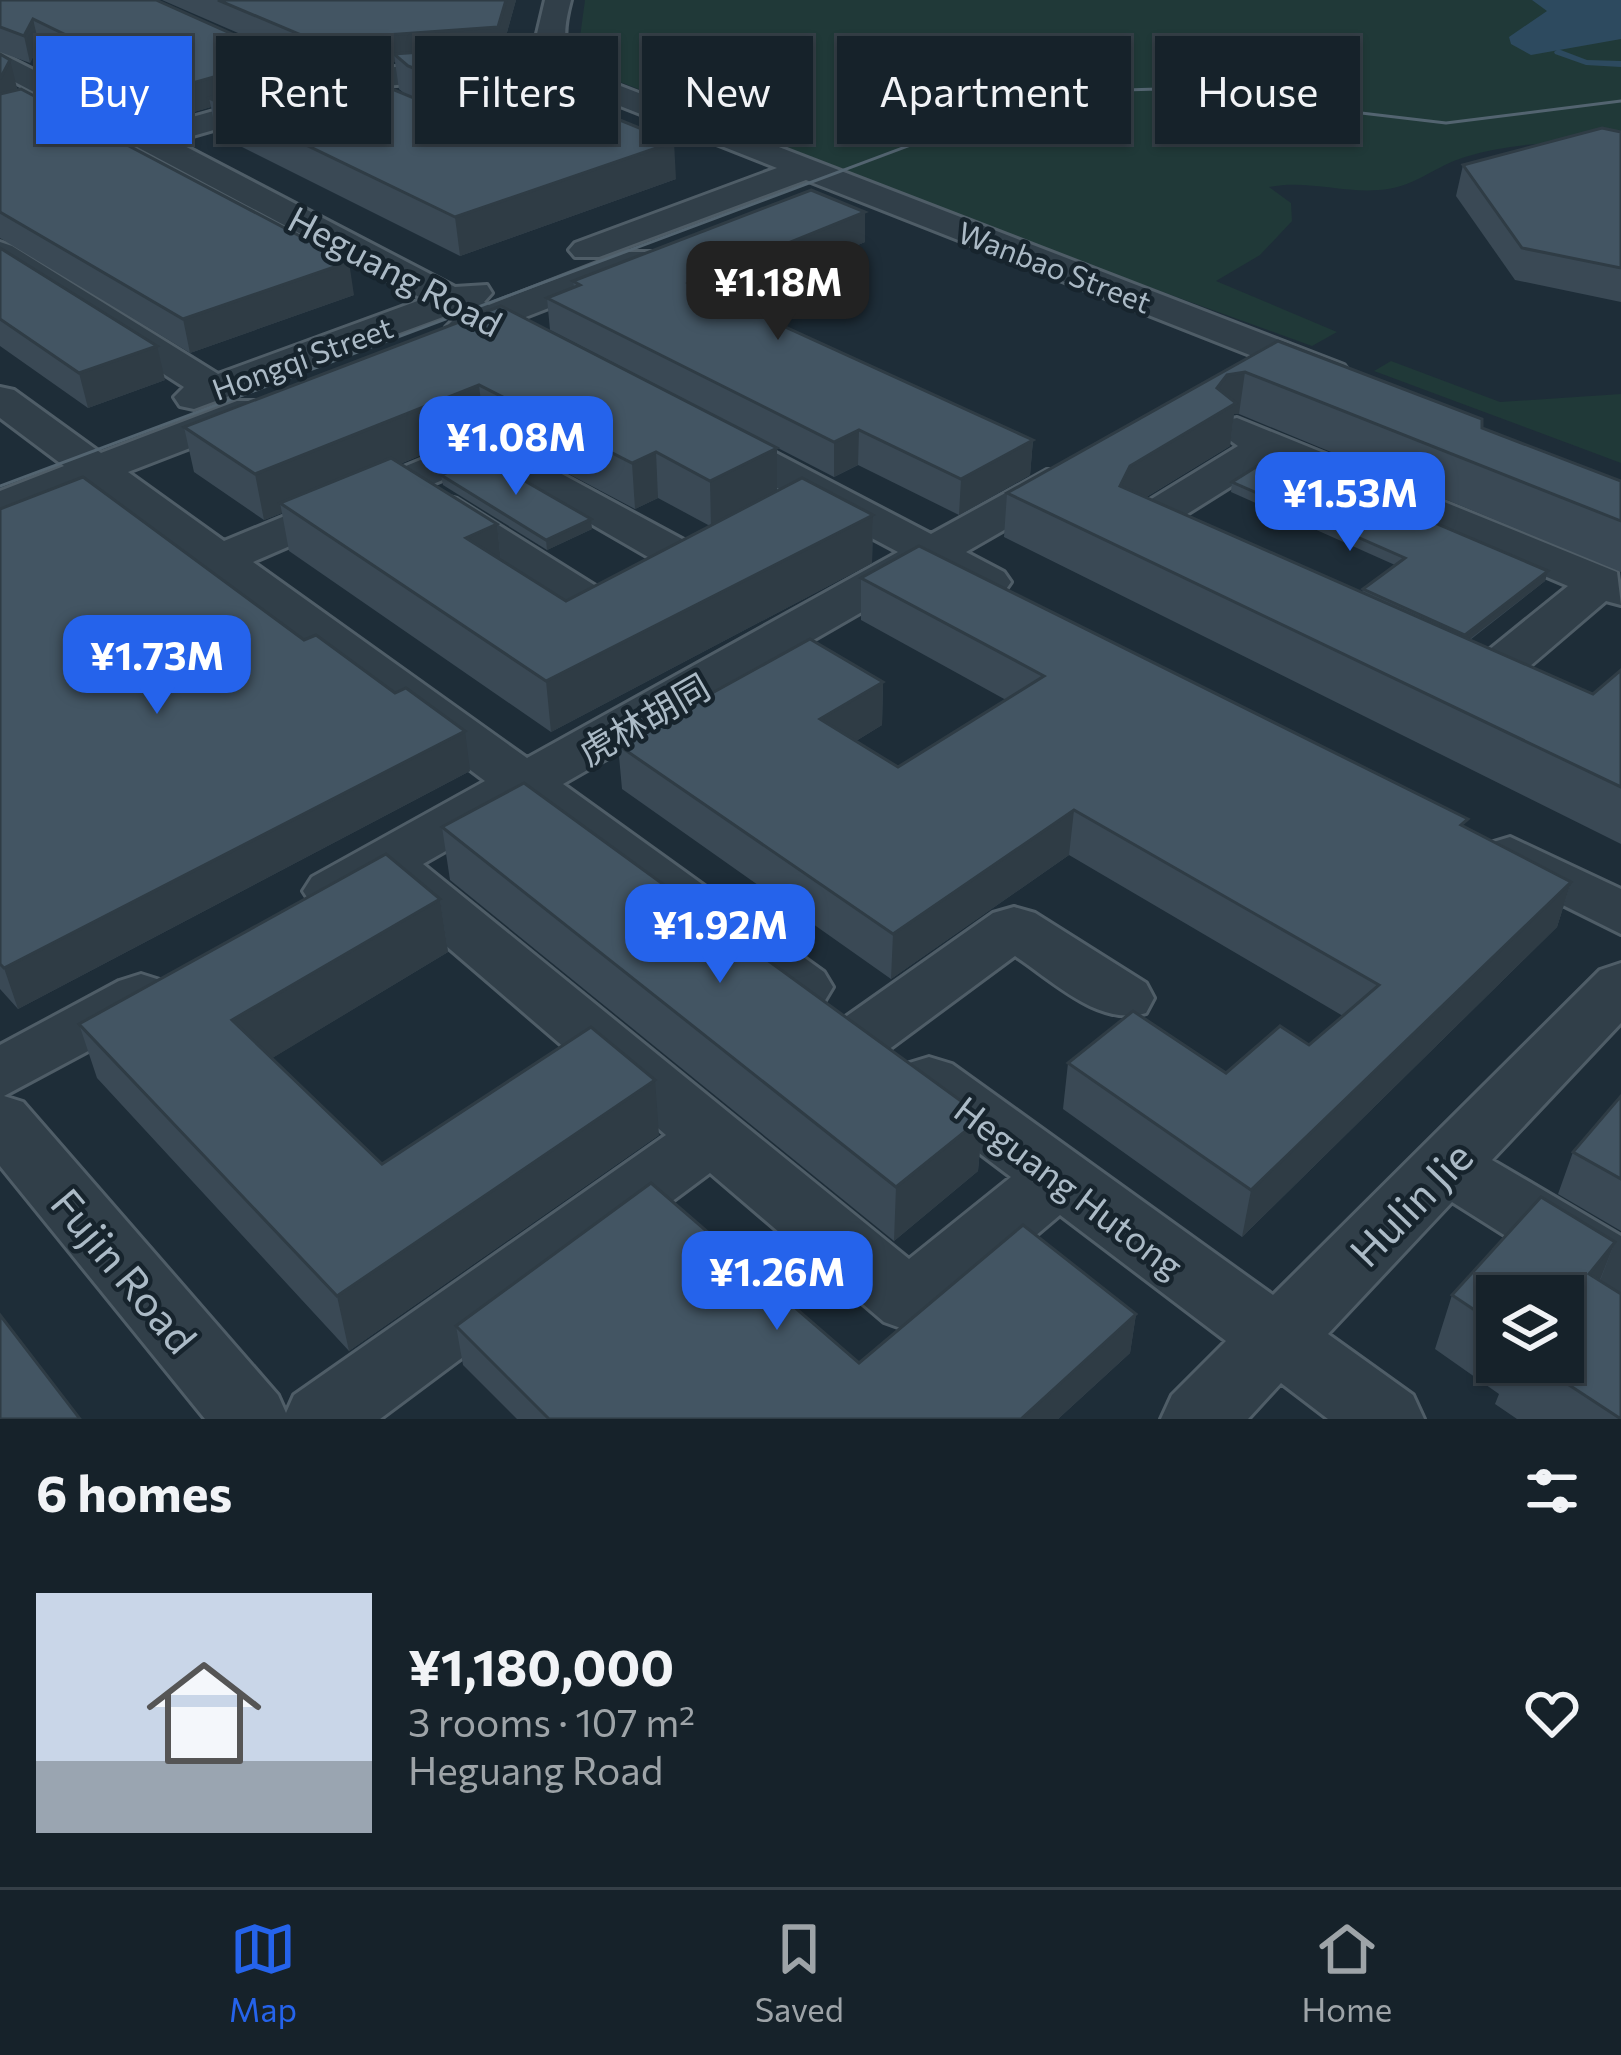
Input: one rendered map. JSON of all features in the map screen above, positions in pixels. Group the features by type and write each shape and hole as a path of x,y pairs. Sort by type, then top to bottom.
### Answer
{"street":[{"path":"551,36 558,0"},
{"name":"Heguang Road","path":"0,62 36,81"},
{"name":"Wanbao Street","path":"618,95 1365,387"},
{"path":"391,106 399,111"},
{"name":"Heguang Road","path":"157,144 571,362"},
{"name":"Hongqi Street","path":"0,469 81,457 823,175"},
{"path":"0,254 214,389"},
{"name":"Hongqi Street","path":"0,506 81,457 214,389 470,309"},
{"path":"1281,355 1206,408 1270,443 1611,586"},
{"name":"Heguang Hutong","path":"0,399 530,782 1386,1419"},
{"path":"675,417 1016,597"},
{"path":"1228,562 1143,523 1270,443"},
{"path":"221,559 486,446 728,542"},
{"name":"虎林胡同","path":"284,918 1108,453"},
{"path":"400,482 597,607 822,494"},
{"path":"1420,650 1484,679 1611,586"},
{"path":"1475,838 1621,914"},
{"path":"385,862 909,1300 1058,1177"},
{"path":"866,1034 1014,927 1124,998"},
{"path":"0,1074 182,974"},
{"name":"Hulin Jie","path":"1198,1419 1621,985"},
{"name":"Fujin Road","path":"0,1120 251,1419"},
{"path":"321,1419 713,1136"},
{"path":"1447,1165 1621,1272"}],"green space":[{"path":"585,0 1621,0 1621,142 1503,148 1455,161 1388,189 1269,187 1291,203 1292,221 1260,255 1216,281 1337,332 1312,346 1085,264 779,144 813,144 813,36 642,36 642,91 618,81 618,36 580,36"},
{"path":"1391,361 1500,402 1621,394 1621,463 1374,371"}],"water":[{"path":"1532,0 1621,0 1621,39 1531,55 1511,44 1509,37 1547,11"}],"building":[{"path":"0,0 156,0 237,36 216,36 216,76 192,83 192,36 68,36 33,19 24,36 0,27"},
{"path":"218,0 506,0 498,27 303,36"},
{"path":"415,52 415,69 408,66 394,54"},
{"path":"0,54 10,60 0,79"},
{"path":"21,89 36,97 36,144 125,144 349,262 183,319 0,212 0,94"},
{"path":"391,89 415,99 415,144 618,144 618,119 642,129 642,144 668,144 455,217 304,144 391,144"},
{"path":"1602,128 1621,132 1621,268 1522,248 1463,165"},
{"path":"811,190 865,212 689,283 1033,440 961,479 859,430 834,442 547,298 580,285 573,281"},
{"path":"0,248 157,346 79,373 0,319"},
{"path":"501,306 777,448 710,481 656,452 632,463 479,385 255,474 184,427"},
{"path":"1278,341 1482,419 1482,428 1621,481 1621,521 1245,372 1227,375 1217,388 1236,403 1130,466 1120,486 1593,694 1621,670 1621,787 1007,493"},
{"path":"1275,455 1548,571 1465,635 1363,589 1405,558 1232,482"},
{"path":"483,457 591,519 546,540 441,475"},
{"path":"391,458 497,524 466,538 566,601 802,478 873,515 546,681 280,503"},
{"path":"83,477 304,640 316,635 395,693 406,688 465,731 4,968 0,964 0,509"},
{"path":"919,546 1468,819 1461,825 1571,882 1251,1190 1068,1063 1133,1011 1226,1073 1280,1026 1309,1045 1379,985 1074,810 893,934 618,745 810,639 883,682 820,719 898,767 1044,676 861,578"},
{"path":"524,783 983,1117 896,1187 442,827"},
{"path":"386,854 440,899 232,1020 382,1164 591,1027 655,1080 337,1296 79,1024"},
{"path":"1621,1096 1621,1179 1573,1152"},
{"path":"651,1183 859,1363 1023,1225 1136,1314 1021,1419 549,1419 456,1326"},
{"path":"1541,1197 1615,1242 1589,1274 1621,1294 1621,1419 1566,1383 1584,1383 1584,1275 1476,1275 1476,1311 1452,1295"},
{"path":"0,1315 80,1419 0,1419"}],"waterway":[{"path":"1558,52 1586,62 1621,64"}],"tram line":[{"path":"0,486 1052,92 1159,89 1446,123 1621,101"}]}
